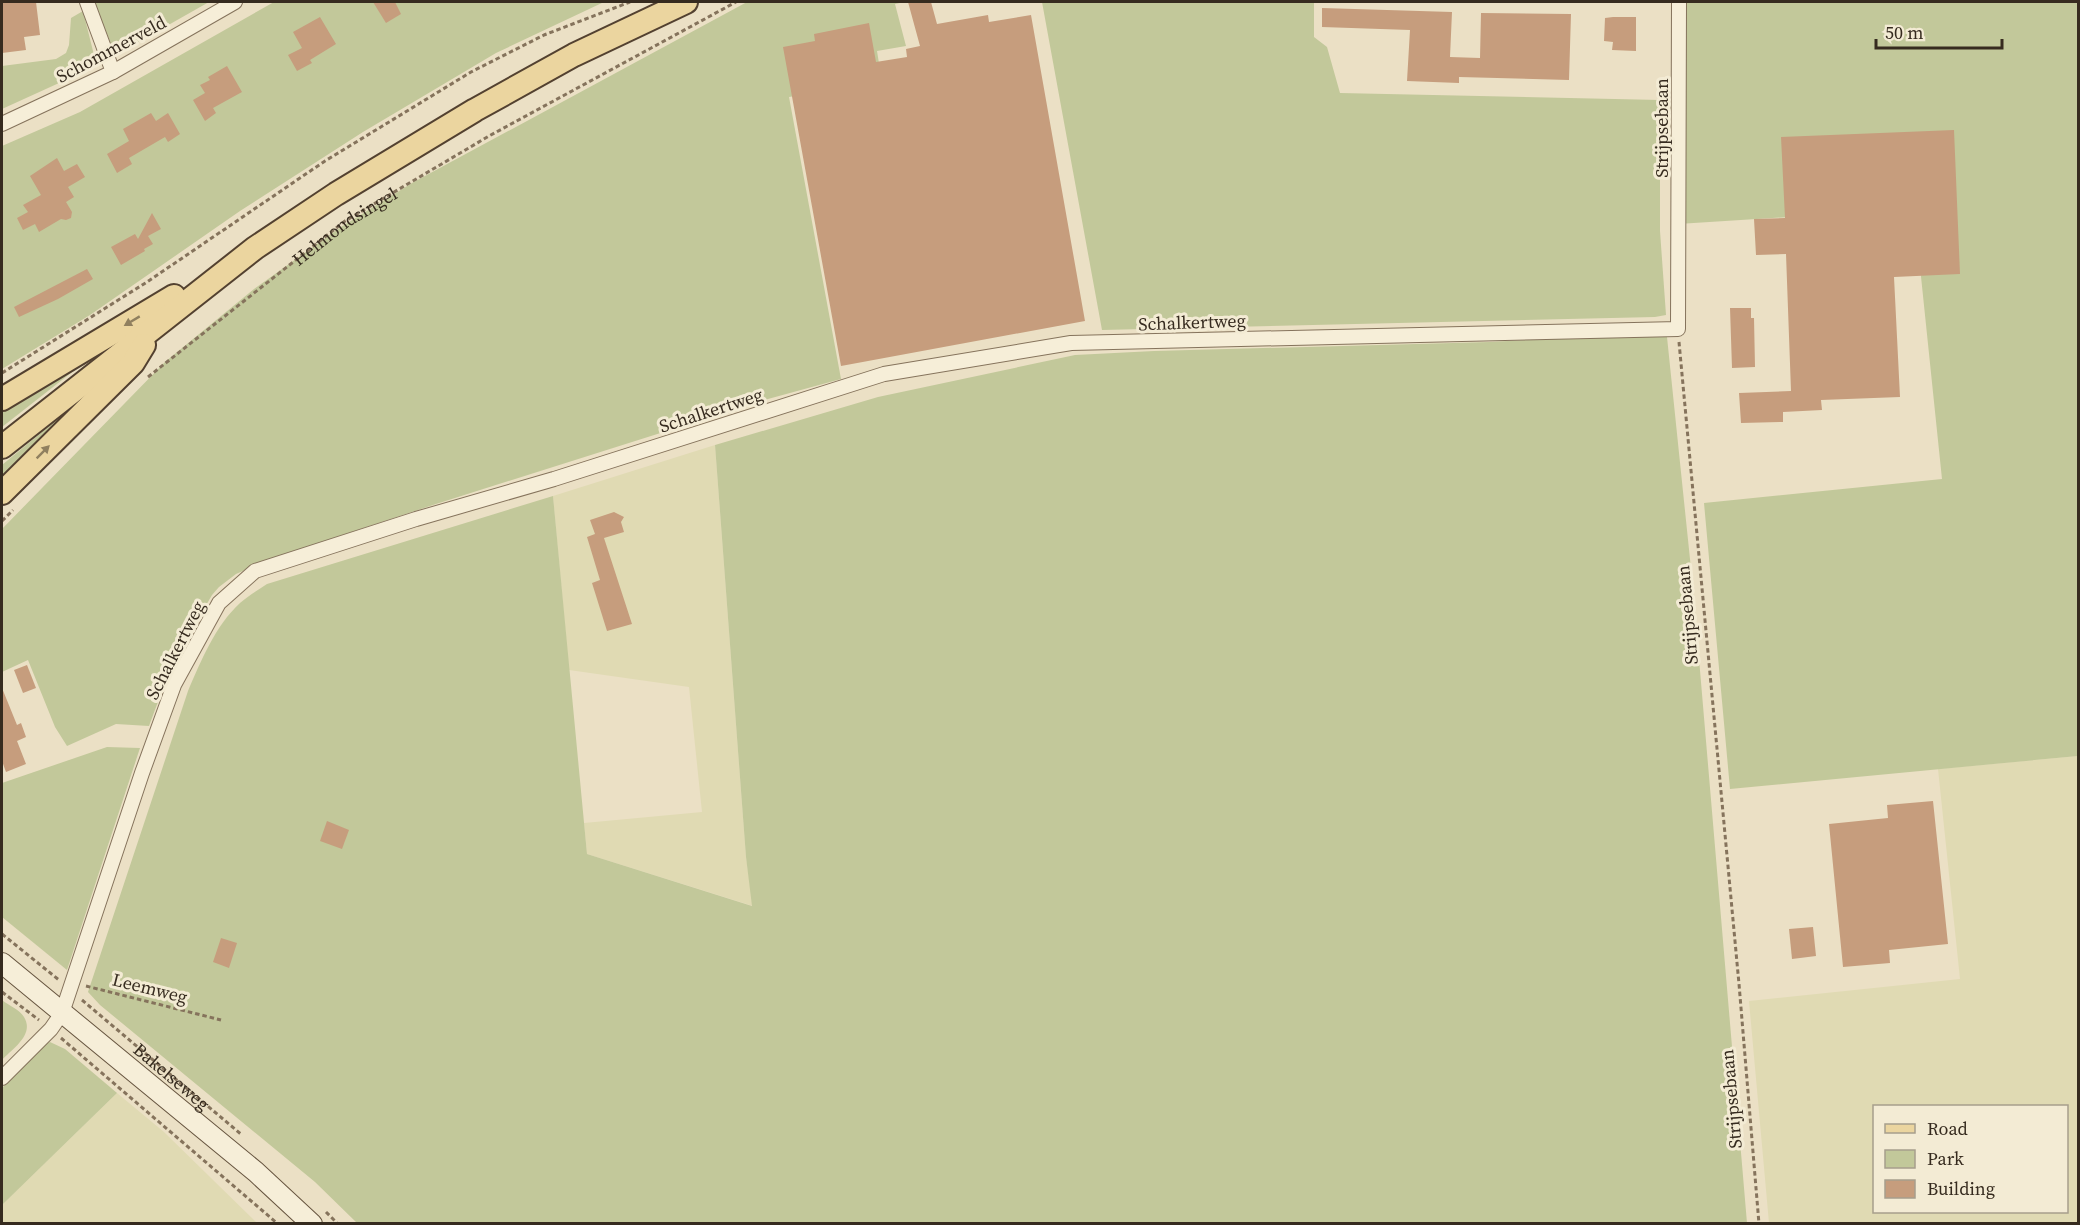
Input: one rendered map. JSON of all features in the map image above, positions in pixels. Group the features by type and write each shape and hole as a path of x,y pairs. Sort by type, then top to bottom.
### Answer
{"main road":[{"name":"Helmondsingel","path":"2,447 255,248 336,194 475,110 574,55 686,2"},
{"path":"2,399 255,248"},
{"path":"10,498 133,363 155,326"},
{"name":"Bakelseweg","path":"2,963 56,1021 317,1216"}],"street":[{"path":"87,2 113,72"},
{"name":"Schommerveld","path":"2,124 113,72 235,2"},
{"name":"Strijpsebaan","path":"1678,329 1680,2"},
{"name":"Schalkertweg","path":"56,1021 71,986 174,685 219,603 255,571 884,374 1071,343 1678,329"},
{"path":"2,1078 56,1021"}],"path":[{"path":"2,373 147,282 326,160 471,72 544,35 630,2"},
{"name":"Helmondsingel","path":"144,380 345,221 561,95 636,58 736,2"},
{"name":"Strijpsebaan","path":"1678,329 1736,949 1759,1224"},
{"path":"2,521 10,498"},
{"name":"Bakelseweg","path":"2,934 71,986 249,1141"},
{"name":"Leemweg","path":"71,986 221,1020"},
{"path":"2,992 56,1021 278,1224"},
{"path":"317,1216 338,1224"}],"shaded area":[{"path":"715,445 746,857 753,906 587,854 584,823 702,812 689,687 569,670 553,496"},
{"path":"2078,756 2078,1223 1769,1223 1749,1001 1960,979 1938,769"},
{"path":"117,1093 164,1132 257,1223 2,1224 2,1205"}],"green space":[{"path":"94,2 209,2 126,49 114,51"},
{"path":"274,2 604,2 496,53 363,132 240,211 90,315 2,369 2,146 80,112"},
{"path":"747,2 905,2 895,4 906,46 877,51 882,82 789,97 841,379 768,399 436,504 273,558 236,574 212,595 183,645 169,672 149,726 116,724 67,746 55,727 28,660 2,672 2,529 165,362 254,289 341,227 412,183"},
{"path":"1042,2 1314,2 1314,37 1327,47 1340,93 1660,100 1660,231 1666,315 1102,330"},
{"path":"1680,2 2078,2 2078,756 1730,789 1704,503 1942,479 1914,209 1678,224"},
{"path":"83,11 94,55 92,68 2,109 2,66 56,59 66,53 69,45 71,18"},
{"path":"122,333 2,427 2,407"},
{"path":"1659,333 1667,337 1693,588 1747,1223 357,1223 315,1182 100,1005 88,992 188,691 223,622 240,603 267,584 553,496 587,854 752,906 746,857 715,445 878,397 1075,355 1489,342"},
{"path":"59,418 2,479 2,465"},
{"path":"107,747 140,748 67,970 2,917 2,783"},
{"path":"2,1000 20,1012 27,1024 27,1030 21,1041 2,1060"},
{"path":"50,1042 65,1049 117,1093 2,1205 2,1088 44,1045"}],"building":[{"path":"2,2 36,2 40,35 24,37 26,50 2,53"},
{"path":"373,2 395,2 401,14 386,23"},
{"path":"908,2 931,2 937,24 988,15 989,22 1031,15 1085,321 841,366 783,47 815,41 814,34 869,23 876,62 907,57 906,49 920,46"},
{"path":"1322,8 1452,12 1450,57 1480,58 1481,13 1571,14 1569,80 1459,77 1459,83 1407,81 1410,30 1322,27"},
{"path":"320,17 336,44 310,60 312,63 297,71 288,55 302,48 293,32"},
{"path":"1636,17 1636,51 1612,50 1613,42 1604,41 1605,18"},
{"path":"227,66 242,92 213,108 216,113 205,121 193,100 205,93 200,85 210,80 208,77"},
{"path":"151,113 156,121 168,113 180,134 168,142 165,137 129,158 132,164 117,173 107,154 129,141 123,129"},
{"path":"1954,130 1960,274 1894,277 1900,397 1821,400 1822,410 1783,412 1783,422 1741,423 1739,393 1791,391 1786,254 1756,255 1754,219 1785,218 1781,137"},
{"path":"57,158 64,171 77,164 85,177 68,187 74,197 66,202 72,212 71,218 61,219 39,232 35,224 23,230 17,218 28,212 23,205 41,195 30,176"},
{"path":"152,213 161,229 148,236 153,244 121,265 111,247 135,234 138,239"},
{"path":"87,269 93,279 58,299 19,317 14,307"},
{"path":"1730,308 1751,308 1751,318 1754,318 1755,367 1732,368"},
{"path":"614,512 624,517 621,522 624,532 604,538 632,624 607,631 592,583 600,580 587,537 595,534 590,520"},
{"path":"27,665 36,688 23,693 14,670"},
{"path":"2,688 17,725 21,723 26,737 17,741 26,764 6,772 2,761"},
{"path":"1933,801 1948,944 1889,950 1890,963 1843,967 1829,824 1888,818 1887,805"},
{"path":"327,821 349,830 342,849 320,841"},
{"path":"1813,927 1816,956 1792,959 1789,929"},
{"path":"221,938 237,943 229,968 213,962"}]}
